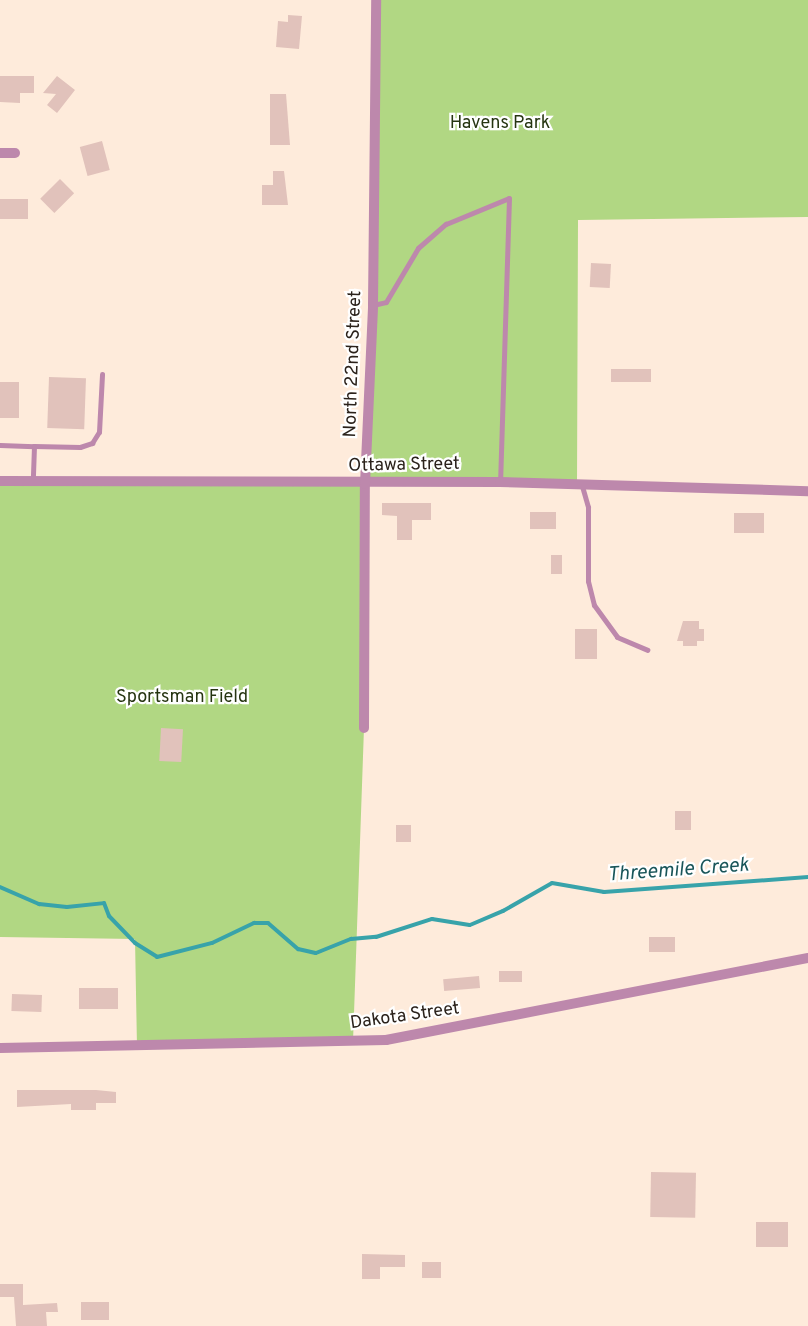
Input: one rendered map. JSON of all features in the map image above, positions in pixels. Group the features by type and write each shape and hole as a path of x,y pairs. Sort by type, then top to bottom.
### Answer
{"street":[{"name":"North 22nd Street","path":"364,728 364,484 373,305 376,0"},
{"path":"0,153 15,153"},
{"name":"Ottawa Street","path":"0,481 364,484 500,482 808,491"},
{"name":"Dakota Street","path":"0,1048 386,1040 808,958"}],"lane":[{"path":"373,305 386,302 418,248 446,224 509,198 500,482"},
{"path":"0,445 80,447 92,443 99,432 102,374"},
{"path":"33,481 34,446"},
{"path":"582,486 588,507 588,581 594,605 617,637 646,650"}],"green space":[{"path":"376,0 808,0 808,217 578,220 577,486 365,484 364,728 353,1042 137,1047 135,939 0,937 0,481 364,484"}],"building":[{"path":"288,15 302,16 299,49 276,47 278,21 288,22"},
{"path":"0,76 34,76 34,93 20,93 20,103 0,102"},
{"path":"57,76 75,90 57,113 47,105 56,94 43,93"},
{"path":"270,94 286,94 290,145 270,145"},
{"path":"102,141 110,170 88,176 80,147"},
{"path":"273,171 284,171 288,205 262,205 262,185 273,185"},
{"path":"60,179 74,193 54,213 40,199"},
{"path":"0,199 28,199 28,219 0,219"},
{"path":"591,263 611,264 610,288 590,287"},
{"path":"611,369 651,369 651,382 611,382"},
{"path":"49,377 86,378 84,429 47,428"},
{"path":"0,382 19,382 19,418 0,418"},
{"path":"382,503 431,503 431,520 412,520 412,540 397,540 397,516 382,515"},
{"path":"530,512 556,512 556,529 530,529"},
{"path":"734,513 764,513 764,533 734,533"},
{"path":"551,555 562,555 562,574 551,574"},
{"path":"683,621 699,621 699,629 704,629 704,641 697,641 697,646 683,646 683,641 677,641"},
{"path":"575,629 597,629 597,659 575,659"},
{"path":"161,728 183,729 181,762 159,761"},
{"path":"675,811 691,811 691,830 675,830"},
{"path":"396,825 411,825 411,842 396,842"},
{"path":"649,937 675,937 675,952 649,952"},
{"path":"499,971 522,971 522,982 499,982"},
{"path":"479,976 480,988 444,991 443,979"},
{"path":"79,988 118,988 118,1009 79,1009"},
{"path":"12,994 42,995 41,1012 11,1011"},
{"path":"17,1090 116,1092 116,1103 96,1103 96,1110 71,1110 71,1104 17,1107"},
{"path":"651,1172 696,1173 695,1218 650,1217"},
{"path":"756,1222 788,1222 788,1247 756,1247"},
{"path":"362,1254 405,1255 405,1267 380,1267 380,1279 362,1279"},
{"path":"422,1262 441,1262 441,1278 422,1278"},
{"path":"0,1284 23,1284 23,1305 57,1303 58,1312 46,1312 47,1326 16,1326 14,1297 0,1297"},
{"path":"81,1302 109,1302 109,1320 81,1320"}],"waterway":[{"name":"Threemile Creek","path":"0,887 39,904 67,907 104,903 109,916 135,943 157,957 212,943 254,923 268,923 298,949 316,953 351,939 376,937 432,919 470,925 503,911 552,883 604,892 808,877"}],"park label":[{"name":"Havens Park","path":"500,124"},
{"name":"Sportsman Field","path":"182,698"}]}
